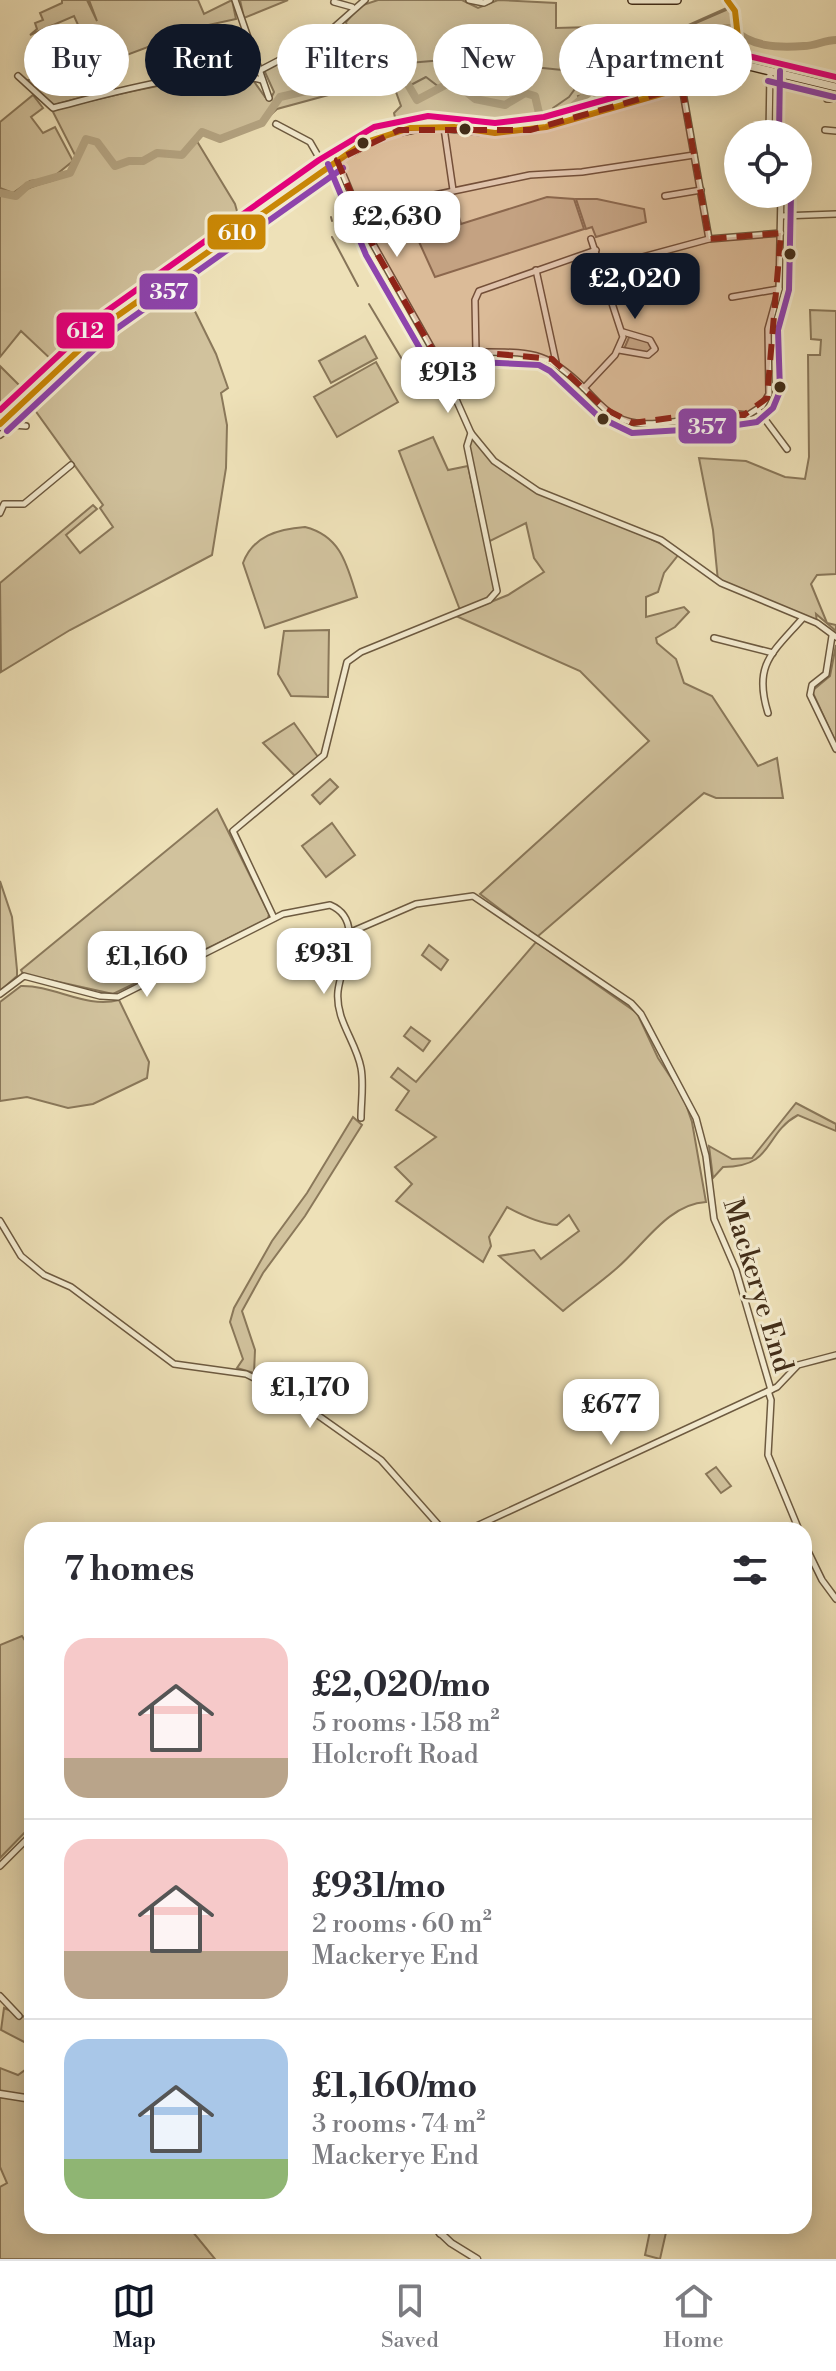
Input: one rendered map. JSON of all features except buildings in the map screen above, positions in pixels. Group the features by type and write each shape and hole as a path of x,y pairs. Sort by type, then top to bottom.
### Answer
{"main road":[{"path":"632,0 677,0"},
{"path":"727,0 735,11 737,24"},
{"path":"752,67 836,87"},
{"path":"0,424 110,321 325,168 388,132 444,127 495,133 538,129 651,96"}],"street":[{"path":"235,0 242,24"},
{"path":"261,67 322,38 338,27 352,7 365,0"},
{"path":"469,0 484,3 490,0"},
{"path":"334,2 352,7"},
{"path":"769,120 770,71"},
{"path":"18,76 53,108 145,87"},
{"path":"261,76 269,98"},
{"path":"684,96 709,239"},
{"path":"827,99 836,99"},
{"path":"276,124 310,142 325,168"},
{"path":"444,127 453,190"},
{"path":"825,130 836,131"},
{"path":"358,211 546,172 582,172 694,155"},
{"path":"337,160 381,261 439,361 471,433 494,461 529,487 661,540 721,583 817,623 834,636 826,674 812,685 810,695 836,749"},
{"path":"665,196 701,190"},
{"path":"698,419 714,412 730,416 748,415 758,410 770,389 768,329 779,289 781,208"},
{"path":"781,216 836,214"},
{"path":"602,268 709,239 781,233"},
{"path":"584,388 619,350 623,332 591,239"},
{"path":"476,352 475,300 479,291 596,250"},
{"path":"536,270 556,363"},
{"path":"732,297 779,289"},
{"path":"619,350 650,355 655,349 650,340 623,332"},
{"path":"542,356 554,346"},
{"path":"439,361 452,355 476,352 524,352 542,356 556,363 605,409 633,423 698,419 715,422 730,416"},
{"path":"758,410 787,449"},
{"path":"714,412 715,422"},
{"path":"0,435 13,425 26,426"},
{"path":"274,918 233,831 324,755 347,662 361,652 489,600 497,591 467,446 471,433"},
{"path":"0,513 2,502 24,504 71,465"},
{"path":"768,713 761,682 764,666 802,619"},
{"path":"714,638 773,653"},
{"name":"Mackerye End","path":"351,932 416,904 473,896 637,1009 696,1118 706,1156 714,1219 736,1270 771,1400"},
{"path":"0,994 24,976 100,996 118,997 274,918 330,905 340,913 351,932 338,990 338,1008 361,1068 361,1118"},
{"path":"0,1221 21,1256 44,1275 71,1287 174,1364 246,1374 292,1397 381,1460 436,1522"},
{"path":"796,1522 768,1455 771,1400 798,1365 836,1355"},
{"path":"485,1522 780,1386"},
{"path":"812,1559 836,1599"},
{"path":"0,1866 24,1842"},
{"path":"0,1996 19,2016"},
{"path":"0,2094 24,2098"},
{"path":"440,2234 477,2259"}],"highlighted area":[{"path":"682,87 709,239 781,233 767,398 744,415 714,412 633,423 605,409 552,359 476,352 439,361 375,250 337,160 399,130 530,130"}],"shaded area":[{"path":"62,0 87,0 97,21 89,0 198,0 204,14 232,0 236,19 213,24 145,24 145,48 129,54 129,24 78,24 74,16 55,24 35,24 43,20 40,13 62,3"},
{"path":"240,0 288,0 244,18"},
{"path":"378,0 462,0 478,8 498,0 556,3 559,96 578,96 583,111 542,123 516,126 426,123 397,126 394,113 401,106 397,96 417,96 417,24 346,24 360,6"},
{"path":"729,7 733,24 691,24"},
{"path":"277,64 277,96 325,96 277,109 262,123 220,139 201,132 195,138 235,204 240,222 108,317 57,365 21,331 0,357 0,193 16,196 34,186 60,178 67,174 77,159 52,110 113,96 129,96 129,92 145,89 145,96 261,96 261,91 265,97 272,96 274,92 264,70"},
{"path":"34,96 43,108 31,117 43,133 55,127 73,161 52,178 30,181 13,193 0,188 0,122"},
{"path":"40,96 86,96 51,106"},
{"path":"547,197 574,199 584,229 435,277 415,233 459,217 461,224"},
{"path":"576,199 597,199 644,209 646,222 596,237 592,227 586,229"},
{"path":"237,236 100,334 0,432 0,427 104,329"},
{"path":"180,281 216,354 228,388 221,393 227,425 226,468 212,555 70,630 1,672 0,583 93,505 97,509 66,535 80,553 113,527 100,508 103,505 32,406 97,341"},
{"path":"810,310 836,311 836,574 817,575 811,584 827,623 836,625 836,631 816,614 817,623 718,581 713,530 699,458 746,461 785,477 805,479 809,457 808,355 820,355 821,340 811,339"},
{"path":"630,335 650,343 653,348 648,353 624,349"},
{"path":"365,336 377,358 331,383 319,361"},
{"path":"376,362 398,402 337,437 314,397"},
{"path":"0,366 29,395 0,418"},
{"path":"433,437 448,470 468,466 495,589 485,600 460,610 399,451"},
{"path":"472,438 495,462 519,480 679,554 664,573 658,592 646,597 646,617 684,607 689,612 675,627 656,638 657,643 676,659 684,683 712,696 758,766 777,758 783,798 716,798 704,793 537,937 480,894 649,741 580,671 456,616 508,595 544,572 534,558 526,523 488,542 469,445"},
{"path":"305,527 327,537 341,553 357,597 265,628 243,563 260,540 285,530"},
{"path":"329,630 328,697 291,696 278,674 284,631"},
{"path":"836,645 836,743 812,691 830,676"},
{"path":"294,723 318,757 296,777 263,743"},
{"path":"330,779 338,787 320,804 312,795"},
{"path":"217,809 269,914 268,919 113,994 23,974 21,970"},
{"path":"332,823 355,855 326,877 302,846"},
{"path":"0,881 12,917 17,976 0,991"},
{"path":"536,942 637,1013 658,1058 683,1096 692,1122 706,1202 692,1204 668,1218 617,1268 563,1311 499,1256 534,1250 541,1259 579,1231 569,1215 557,1225 532,1219 507,1207 489,1237 491,1246 483,1262 396,1201 412,1184 395,1167 436,1137 396,1110 409,1091 391,1077 398,1068 416,1082"},
{"path":"429,945 448,960 441,970 422,955"},
{"path":"21,986 94,1001 119,1000 149,1062 147,1078 93,1104 68,1108 27,1097 0,1101 0,1002"},
{"path":"411,1027 430,1041 423,1051 404,1036"},
{"path":"796,1103 836,1124 836,1131 798,1115 752,1162 723,1167 713,1178 709,1146 732,1159 752,1158"},
{"path":"353,1117 362,1125 305,1216 263,1273 242,1311 255,1350 254,1373 237,1368 243,1359 230,1322 234,1308 272,1241 307,1193"},
{"path":"716,1467 731,1486 721,1493 706,1474"},
{"path":"22,1636 24,1639 24,1833 0,1858 0,1645"},
{"path":"4,2008 24,2017 24,2042 1,2030"},
{"path":"0,2068 18,2075 24,2071 24,2095 0,2092"},
{"path":"0,2097 24,2101 24,2234 195,2234 215,2259 0,2259 0,2187 7,2183 0,2167"},
{"path":"649,2234 666,2234 660,2259 645,2255"}],"waterway":[{"path":"417,62 468,58 488,69 533,67 582,72 726,10"},
{"path":"0,193 16,196 28,185 70,173 86,139 97,142 115,166 129,161 143,161 157,153 182,155 202,132 220,139 262,123 280,97 354,80 396,64 417,100 453,81 475,99 505,105 525,93 535,96 539,113 549,120 561,116 591,91 612,101 635,94 647,76 666,69 708,31 731,28 756,43 774,46 808,46 836,40"},
{"path":"417,82 426,77 433,82"},
{"path":"553,108 570,96"},
{"path":"331,217 332,221"},
{"path":"332,237 358,286"},
{"path":"369,304 418,386"}],"transit line":[{"name":"610","path":"727,0 735,11 736,24"},
{"name":"612","path":"0,410 104,313 319,160 374,127 428,116 495,123 544,117 665,83 740,54 836,77"},
{"name":"357","path":"779,120 780,71"},
{"name":"357","path":"768,81 834,97"},
{"name":"610","path":"0,424 110,321 363,143 410,128 454,127 495,133 546,127 654,96"},
{"name":"357","path":"328,164 366,255 430,366"},
{"name":"357","path":"7,431 116,329 343,168"},
{"name":"357","path":"443,370 477,362 539,365 550,371 599,417 632,433 699,429 715,423 730,426 757,422 773,408 780,391 778,330 789,290 791,208"}]}
